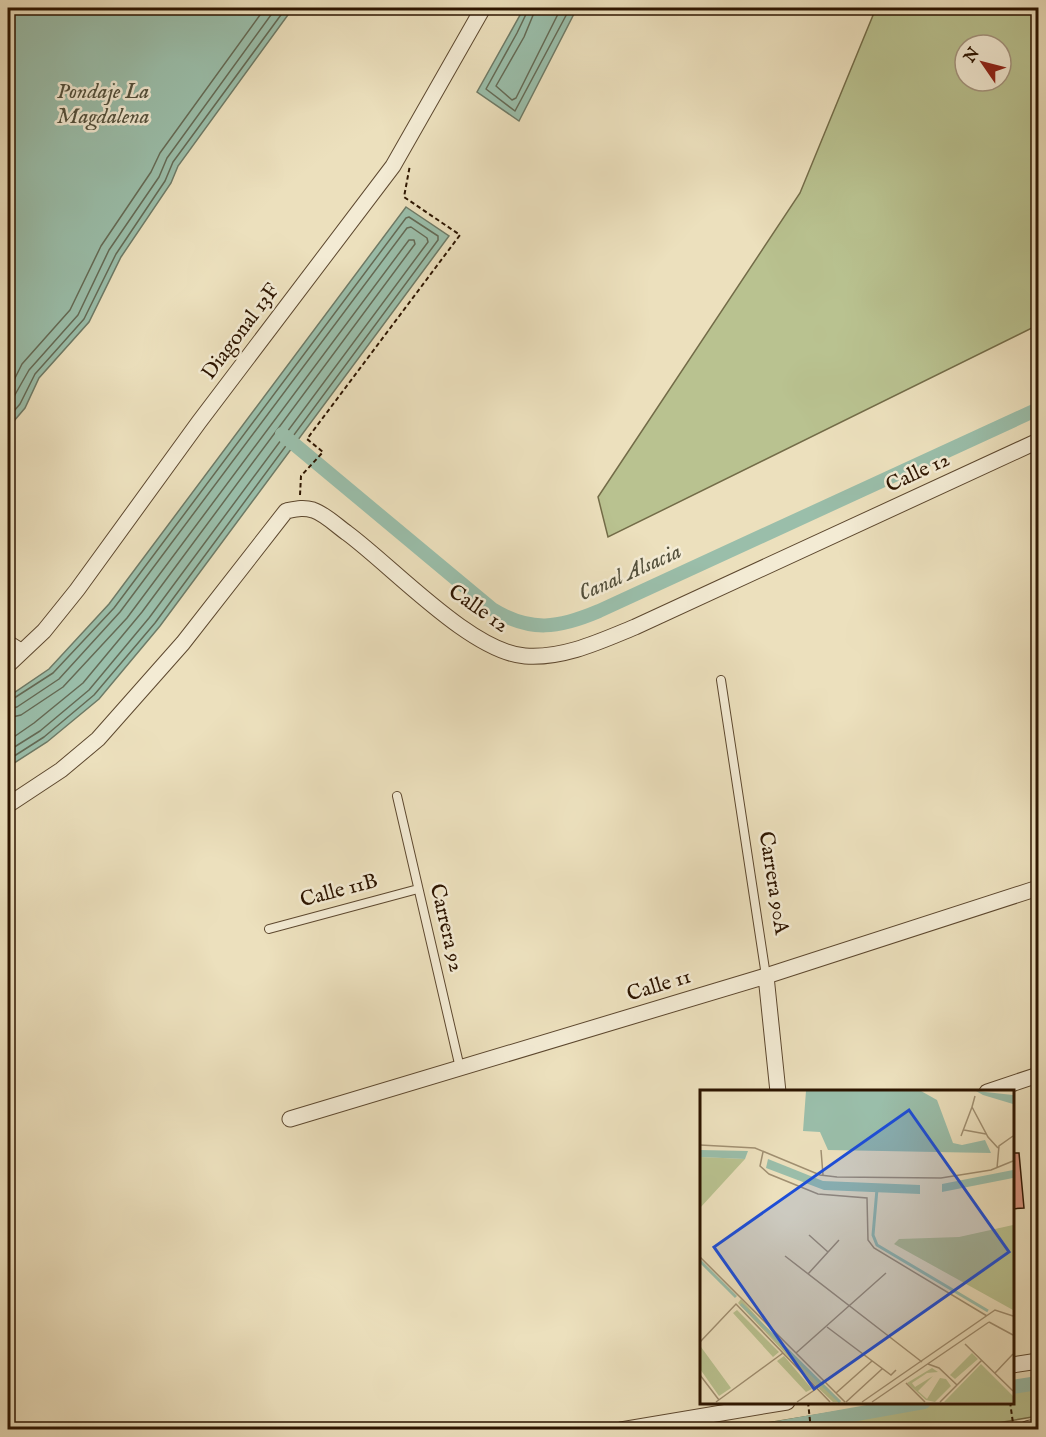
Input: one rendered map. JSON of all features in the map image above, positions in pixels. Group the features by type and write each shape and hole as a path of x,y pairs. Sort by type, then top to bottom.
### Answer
{"street":[{"name":"Diagonal 13F","path":"8,665 44,631 76,590 199,422 393,166 483,8"},
{"name":"Calle 12","path":"300,508 315,511 371,551 473,636 500,651 526,656 560,653 595,644 635,627 1038,441"},
{"path":"8,805 61,770 98,739 183,644 286,511 300,508"},
{"name":"Calle 11","path":"290,1119 766,976 1038,888"},
{"name":"Carrera 90A","path":"766,976 778,1090"},
{"path":"993,1090 1038,1075"},
{"path":"1013,1365 1038,1361"},
{"path":"621,1430 775,1404"},
{"path":"1028,1430 1038,1428"}],"lane":[{"path":"8,639 24,650"},
{"name":"Carrera 90A","path":"721,680 766,976"},
{"name":"Carrera 92","path":"397,796 460,1068"},
{"name":"Calle 11B","path":"269,929 418,889"}],"path":[{"path":"300,508 301,476 323,452 307,439 460,235 404,197 412,155"},
{"path":"808,1404 811,1430"},
{"path":"1010,1404 1014,1430"}],"shaded area":[{"path":"876,8 1038,8 1038,325 608,537 598,497 800,193"},
{"path":"1038,1377 1038,1416 956,1430 730,1429 885,1404 1013,1404 1013,1382"}],"water":[{"name":"Pondaje La Magdalena","path":"8,8 293,8 178,166 171,183 121,257 89,322 39,378 25,408 8,428"},
{"path":"524,8 577,8 519,121 477,92"},
{"path":"406,207 449,236 160,626 99,699 47,742 8,767 8,697 49,669 109,604"}],"building":[{"path":"1013,1153 1019,1153 1024,1208 1013,1209"}],"waterway":[{"name":"Canal Alsacia","path":"282,434 492,609 520,622 545,625 571,621 599,611 1038,409"},
{"path":"1013,1387 1038,1383"},
{"path":"767,1430 913,1404"}]}
